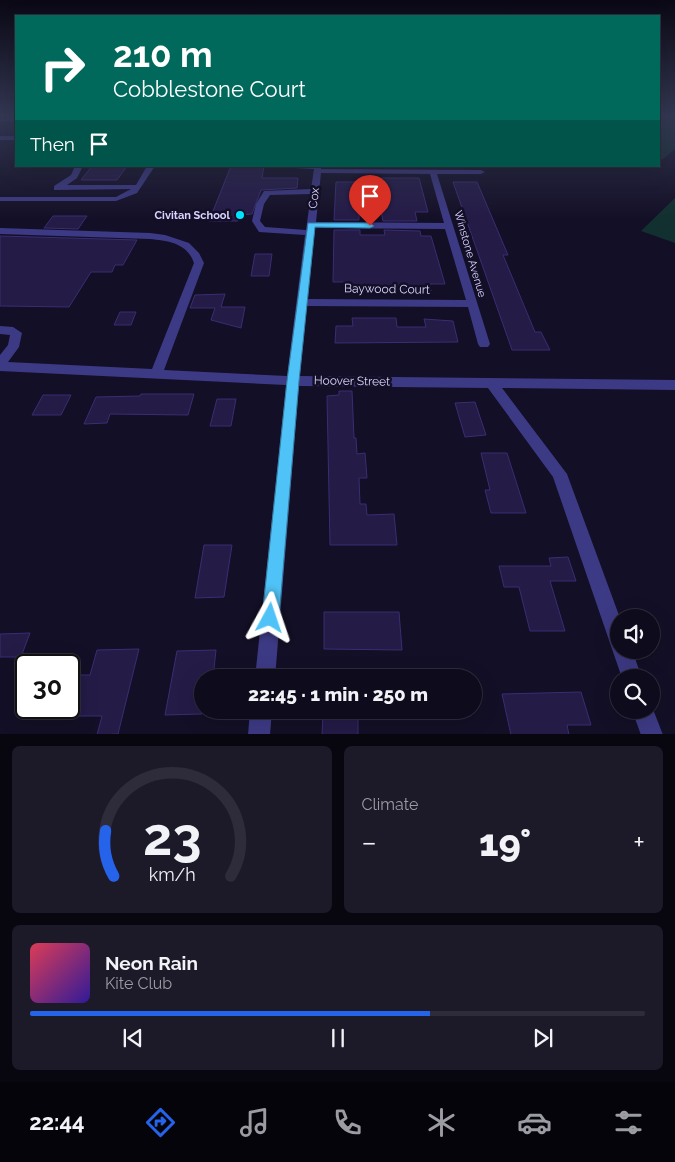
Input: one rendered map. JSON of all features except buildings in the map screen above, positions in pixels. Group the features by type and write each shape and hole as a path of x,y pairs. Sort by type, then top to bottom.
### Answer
{"street":[{"path":"38,199 74,176 78,167"},
{"path":"0,199 116,199 133,194 151,167"},
{"path":"318,168 481,172"},
{"name":"Cox","path":"265,669 293,381 318,168"},
{"name":"Winstone Avenue","path":"433,172 484,344"},
{"path":"59,187 138,187"},
{"path":"315,191 268,193 260,204 256,221 262,230 449,226"},
{"path":"0,231 150,236 174,239 188,245 196,253 199,263 156,374"},
{"name":"Baywood Court","path":"302,302 472,304"},
{"path":"0,330 9,330 16,333 16,340 0,365"},
{"name":"Hoover Street","path":"0,365 293,381 675,385"},
{"path":"491,383 559,474 610,616"},
{"path":"259,734 260,719"},
{"path":"646,719 652,734"}],"green space":[{"path":"660,150 673,150 663,159 660,159"},
{"path":"675,198 675,243 641,231"}],"place":[{"name":"Civitan School","path":"240,215"}],"route":[{"path":"270,618 293,381 311,225 370,226"}]}
